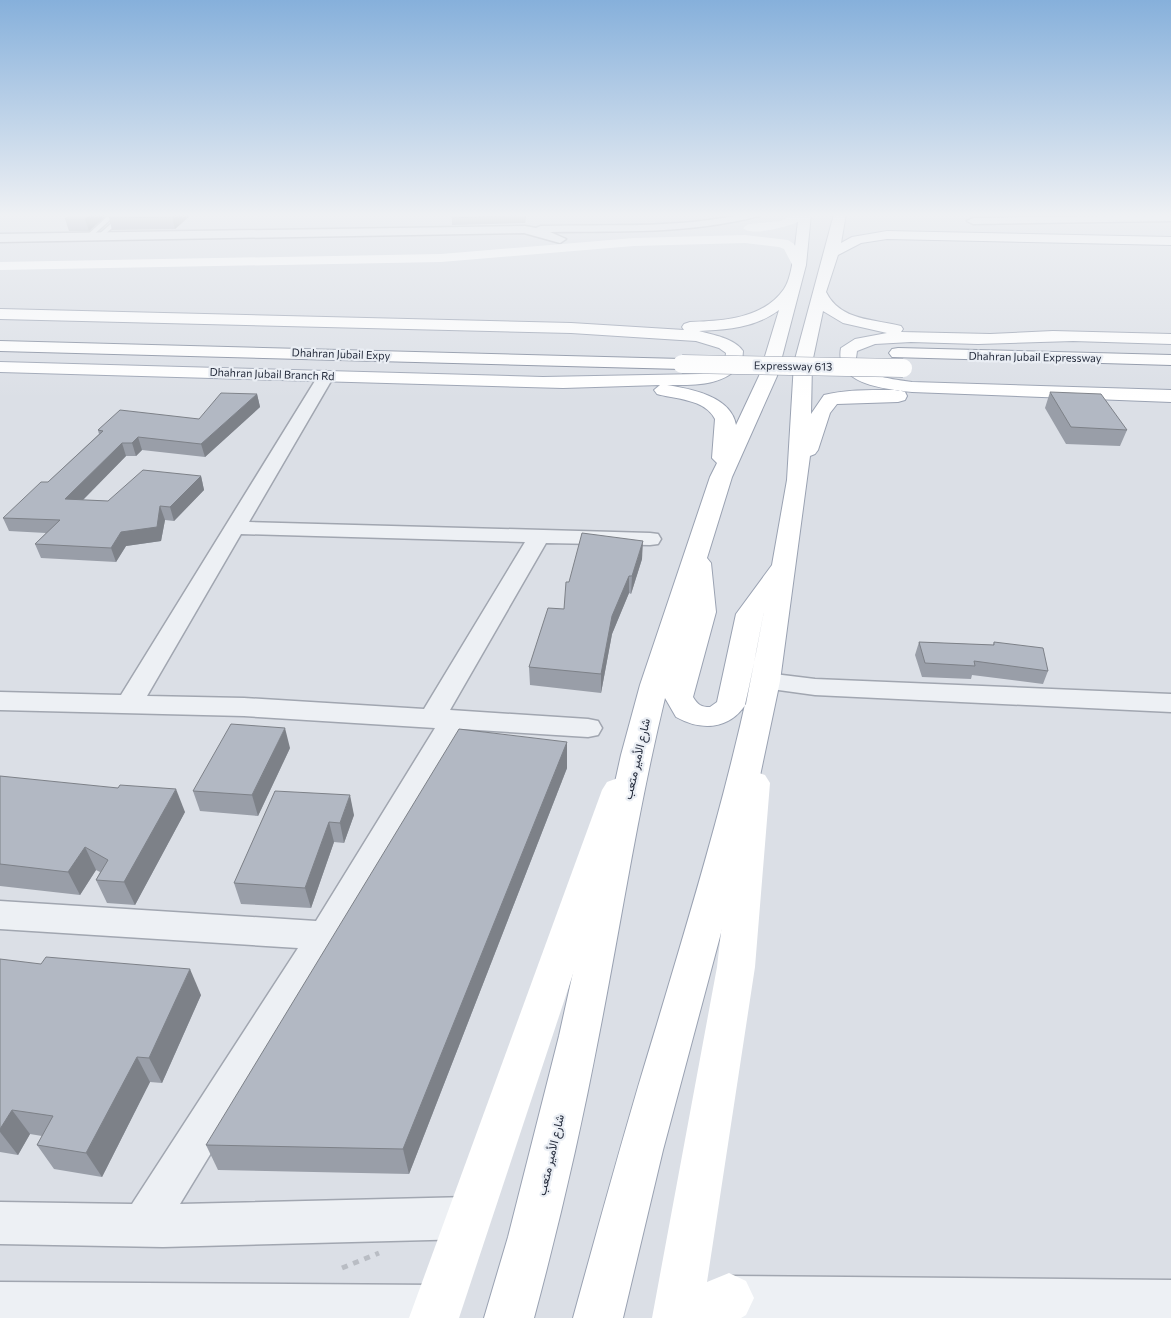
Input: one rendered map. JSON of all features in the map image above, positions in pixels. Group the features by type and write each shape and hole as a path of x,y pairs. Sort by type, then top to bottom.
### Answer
{"main road":[{"path":"800,276 803,283 826,307 860,323 885,328 1071,337 1171,339"},
{"name":"شارع الأمير متعب","path":"598,1318 641,1150 732,828 765,687 798,480 801,446 800,388 803,276"},
{"name":"شارع الأمير متعب","path":"510,1318 532,1237 576,1045 636,755 654,685 720,477 768,376 803,283 810,276"},
{"path":"571,328 735,324 765,315 803,283"},
{"path":"0,314 571,328 697,336 725,344 735,350 733,363 724,371 700,379 545,382"},
{"name":"Dhahran Jubail Expy","path":"0,332 681,356"},
{"path":"1071,337 978,339 878,338 856,343 849,348 846,355 849,366 859,374 890,384 1062,393 1171,396"},
{"name":"Dhahran Jubail Expy","path":"0,346 681,356"},
{"name":"Expressway 613","path":"681,356 900,361"},
{"name":"Dhahran Jubail Expressway","path":"900,361 1171,360"},
{"name":"Dhahran Jubail Expressway","path":"900,361 1171,375"},
{"name":"Dhahran Jubail Branch Rd","path":"0,367 545,382"},
{"path":"545,382 650,388 680,392 704,401 716,408 725,419 720,477"},
{"path":"798,480 821,412 830,400 852,396 991,398 1062,393"},
{"path":"698,549 703,612 680,697 686,710 704,717 718,716 727,711 749,614 784,566"},
{"path":"435,1313 654,685"},
{"path":"677,1318 736,967 765,687"}],"street":[{"path":"129,704 326,376"},
{"path":"236,528 650,539"},
{"path":"143,1225 325,936 539,537"},
{"path":"765,687 815,687 1171,703"},
{"path":"0,701 244,707 588,728"},
{"path":"0,915 325,936"},
{"path":"0,1223 143,1225 469,1218"},
{"path":"714,1308 1171,1302"},
{"path":"0,1305 435,1313"}],"building":[{"path":"1050,392 1101,394 1127,430 1071,427"},
{"path":"221,393 257,394 201,444 138,437 132,443 122,443 65,499 108,501 143,470 201,476 170,507 160,506 157,527 121,532 111,548 35,544 60,520 3,518 41,482 48,482 103,431 98,430 120,410 199,419"},
{"path":"582,533 643,541 632,576 629,576 612,616 601,674 529,667 548,608 564,609 566,582 569,582"},
{"path":"919,642 994,645 994,642 1043,648 1048,671 974,661 975,666 925,663"},
{"path":"231,724 285,728 252,795 193,791"},
{"path":"459,729 567,742 403,1149 206,1145"},
{"path":"0,776 118,788 120,785 176,789 124,882 96,880 108,860 85,847 68,872 0,864"},
{"path":"275,791 350,795 340,823 329,822 305,888 234,883"},
{"path":"46,957 190,969 149,1058 137,1057 86,1153 37,1145 53,1116 12,1110 0,1129 0,959 41,964"}]}
